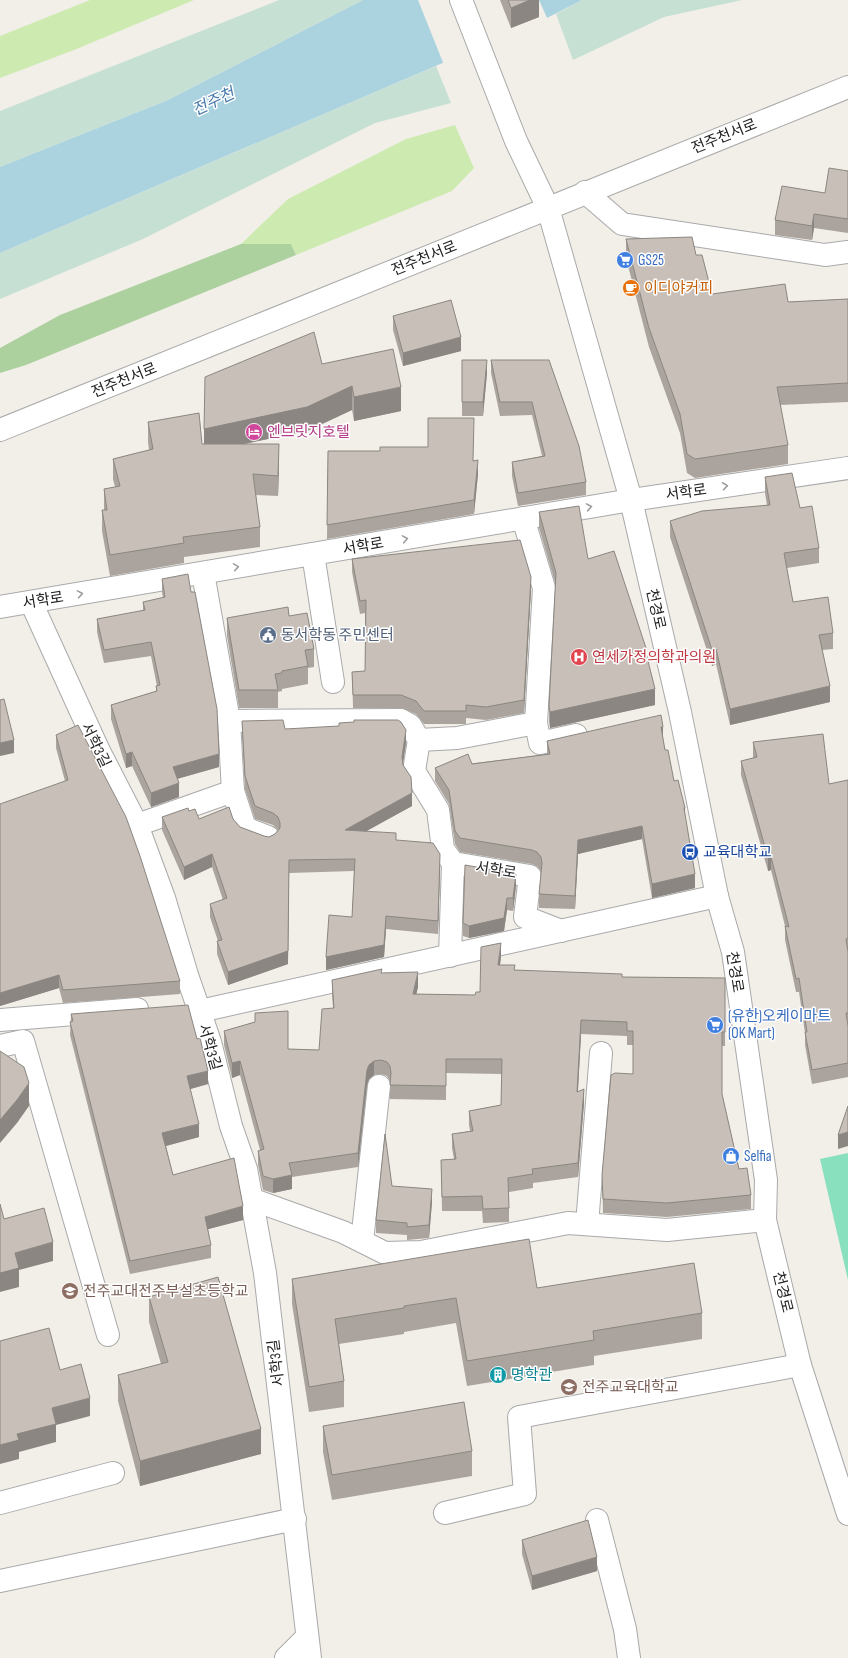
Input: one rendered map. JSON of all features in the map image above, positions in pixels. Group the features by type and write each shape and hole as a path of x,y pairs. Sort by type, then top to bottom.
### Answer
{"street":[{"name":"천경로","path":"461,0 516,141 548,208 631,500 672,714 717,896 733,952 766,1180 765,1220 800,1365 848,1514"},
{"name":"전주천서로","path":"0,430 585,192 848,87"},
{"path":"585,192 622,224 825,255 848,252"},
{"name":"서학로","path":"0,607 631,500 848,468"},
{"path":"524,518 544,588 536,723 540,743 594,731"},
{"path":"313,554 333,682"},
{"path":"203,572 229,721 233,791 245,828 268,837"},
{"name":"서학3길","path":"31,602 98,749 137,825 164,898 187,975 210,1042 231,1126 246,1169 265,1273 295,1519 310,1658"},
{"path":"229,721 401,720 410,725 419,740 414,771 438,810 443,849 453,863"},
{"path":"419,740 457,738 536,723"},
{"path":"137,825 233,791"},
{"name":"서학로","path":"450,956 453,863 530,876 525,917 561,931"},
{"path":"0,1020 168,1007 199,1008 450,956 717,896"},
{"path":"0,1046 23,1041 108,1335"},
{"path":"587,1224 601,1053"},
{"path":"362,1242 379,1086"},
{"path":"251,1199 343,1232 385,1253 421,1252 568,1223 667,1230 765,1220"},
{"path":"445,1512 525,1494 519,1416 800,1365"},
{"path":"0,1503 113,1473"},
{"path":"0,1581 295,1519"},
{"path":"597,1520 625,1629 629,1658"},
{"path":"286,1658 307,1637"}],"green space":[{"path":"90,0 194,0 74,50 0,78 0,36"},
{"path":"279,0 363,0 168,100 0,167 0,111"},
{"path":"582,0 742,0 664,17 573,60 556,14"},
{"path":"436,66 451,103 375,123 143,239 0,299 0,253"},
{"path":"455,125 474,168 452,191 296,255 291,244 241,244 288,199 406,139"},
{"path":"241,244 291,244 296,255 26,365 0,373 0,348 60,315"},
{"path":"848,1153 848,1280 820,1159"}],"water":[{"name":"전주천","path":"363,0 582,0 547,18 0,253 0,167 168,100"}],"pier":[{"path":"418,0 539,0 548,20 444,65"}],"building":[{"path":"508,0 530,0 511,8"},
{"path":"829,168 848,171 848,219 814,214 812,226 775,220 782,186 825,193"},
{"path":"692,237 696,255 702,255 712,294 785,284 788,302 848,299 848,383 777,387 788,445 695,459 687,454 680,414 649,328 626,239"},
{"path":"451,300 461,337 403,353 393,316"},
{"path":"314,332 322,364 393,349 401,387 354,397 352,386 307,407 204,429 205,377"},
{"path":"462,360 487,360 483,402 462,402"},
{"path":"491,360 549,360 579,446 586,482 518,493 512,462 545,456 532,402 500,402"},
{"path":"199,413 202,444 279,444 278,476 253,474 260,527 183,537 184,543 110,555 102,510 107,510 104,489 120,486 113,459 153,449 148,422"},
{"path":"428,418 474,418 473,461 478,460 474,500 327,525 328,451 380,451 380,447 428,447"},
{"path":"792,473 800,508 812,506 819,548 784,553 793,602 828,597 833,633 819,635 830,686 730,709 716,649 712,650 670,521 702,511 770,505 765,477"},
{"path":"579,506 588,559 614,551 646,648 655,689 550,712 549,706 556,573 539,512"},
{"path":"520,540 531,577 524,700 486,707 466,705 466,711 424,711 416,701 401,695 353,695 352,672 365,671 366,600 360,601 352,559"},
{"path":"188,574 191,592 195,592 217,709 219,754 173,767 179,783 151,793 132,752 126,754 111,705 157,691 156,686 160,685 151,642 104,650 97,619 145,610 143,602 165,597 162,579"},
{"path":"288,607 289,616 307,613 314,649 305,650 308,666 282,671 282,673 275,674 278,690 239,690 227,618"},
{"path":"4,699 14,740 0,743 0,700"},
{"path":"661,715 663,727 661,727 665,750 668,750 674,781 678,780 685,808 695,874 652,884 642,826 578,840 575,896 539,894 542,863 541,857 537,852 460,838 455,831 449,790 435,768 468,754 472,764 550,754 547,741"},
{"path":"283,720 285,729 339,726 339,723 354,722 354,720 398,720 401,722 406,730 402,757 403,765 411,777 412,793 345,830 396,833 396,840 433,843 440,854 438,921 386,916 384,945 326,957 329,915 352,917 355,859 289,860 288,951 228,972 217,941 222,940 210,904 227,898 212,854 184,867 162,817 188,808 189,811 195,809 199,819 229,807 233,819 240,827 269,837 275,834 280,828 278,817 273,813 255,806 245,776 242,721"},
{"path":"78,725 126,817 180,981 63,990 59,975 0,993 0,804 68,780 56,735"},
{"path":"823,734 829,784 848,780 848,938 846,939 848,952 848,1013 846,1013 848,1026 848,1063 812,1070 805,1032 807,1032 799,978 796,979 785,926 789,927 771,857 768,858 741,761 757,757 753,742"},
{"path":"465,865 516,874 513,898 507,898 504,918 469,926 463,923"},
{"path":"501,943 498,965 515,965 514,970 622,974 622,977 725,978 725,1032 722,1032 722,1094 739,1169 747,1168 751,1195 667,1203 603,1199 602,1175 611,1075 615,1073 633,1074 633,1031 627,1031 627,1022 581,1020 577,1092 584,1089 578,1163 532,1169 533,1174 508,1178 509,1208 483,1209 482,1196 442,1197 441,1160 456,1159 452,1134 473,1131 469,1111 501,1105 502,1059 446,1059 446,1086 390,1085 390,1066 387,1062 381,1060 374,1061 369,1065 367,1070 358,1153 289,1163 292,1175 273,1179 263,1176 258,1151 264,1149 240,1061 232,1063 224,1031 255,1022 255,1013 288,1011 288,1049 319,1050 322,1009 334,1008 332,980 382,969 381,973 418,972 413,994 475,995 476,992 480,992 481,947"},
{"path":"188,1005 197,1039 200,1038 208,1071 187,1076 199,1124 162,1133 173,1175 234,1158 243,1206 205,1217 211,1245 130,1261 70,1022 73,1021 71,1014"},
{"path":"0,1051 24,1067 29,1083 0,1120"},
{"path":"848,1106 848,1132 838,1135"},
{"path":"385,1134 392,1186 432,1189 429,1225 407,1227 407,1223 376,1220"},
{"path":"0,1204 4,1219 44,1208 53,1242 15,1253 19,1268 0,1273"},
{"path":"529,1239 537,1288 694,1263 702,1313 593,1331 594,1340 467,1361 456,1298 404,1306 404,1308 335,1319 344,1381 309,1387 292,1279"},
{"path":"218,1277 261,1429 140,1461 118,1375 168,1362 149,1297"},
{"path":"49,1328 60,1370 81,1364 90,1398 52,1408 56,1424 17,1434 19,1440 0,1445 0,1341"},
{"path":"464,1402 472,1451 332,1475 323,1426"},
{"path":"588,1520 597,1557 532,1576 522,1540"}],"place":[{"name":"GS25","path":"625,260"},
{"name":"이디야커피","path":"631,288"},
{"name":"엔브릿지호텔","path":"254,432"},
{"name":"동서학동 주민센터","path":"268,635"},
{"name":"연세가정의학과의원","path":"579,657"},
{"name":"교육대학교","path":"690,852"},
{"name":"(유한)오케이마트 (OK Mart)","path":"715,1025"},
{"name":"Selfia","path":"731,1156"},
{"name":"전주교대전주부설초등학교","path":"70,1291"},
{"name":"명학관","path":"498,1375"},
{"name":"전주교육대학교","path":"569,1387"}]}
